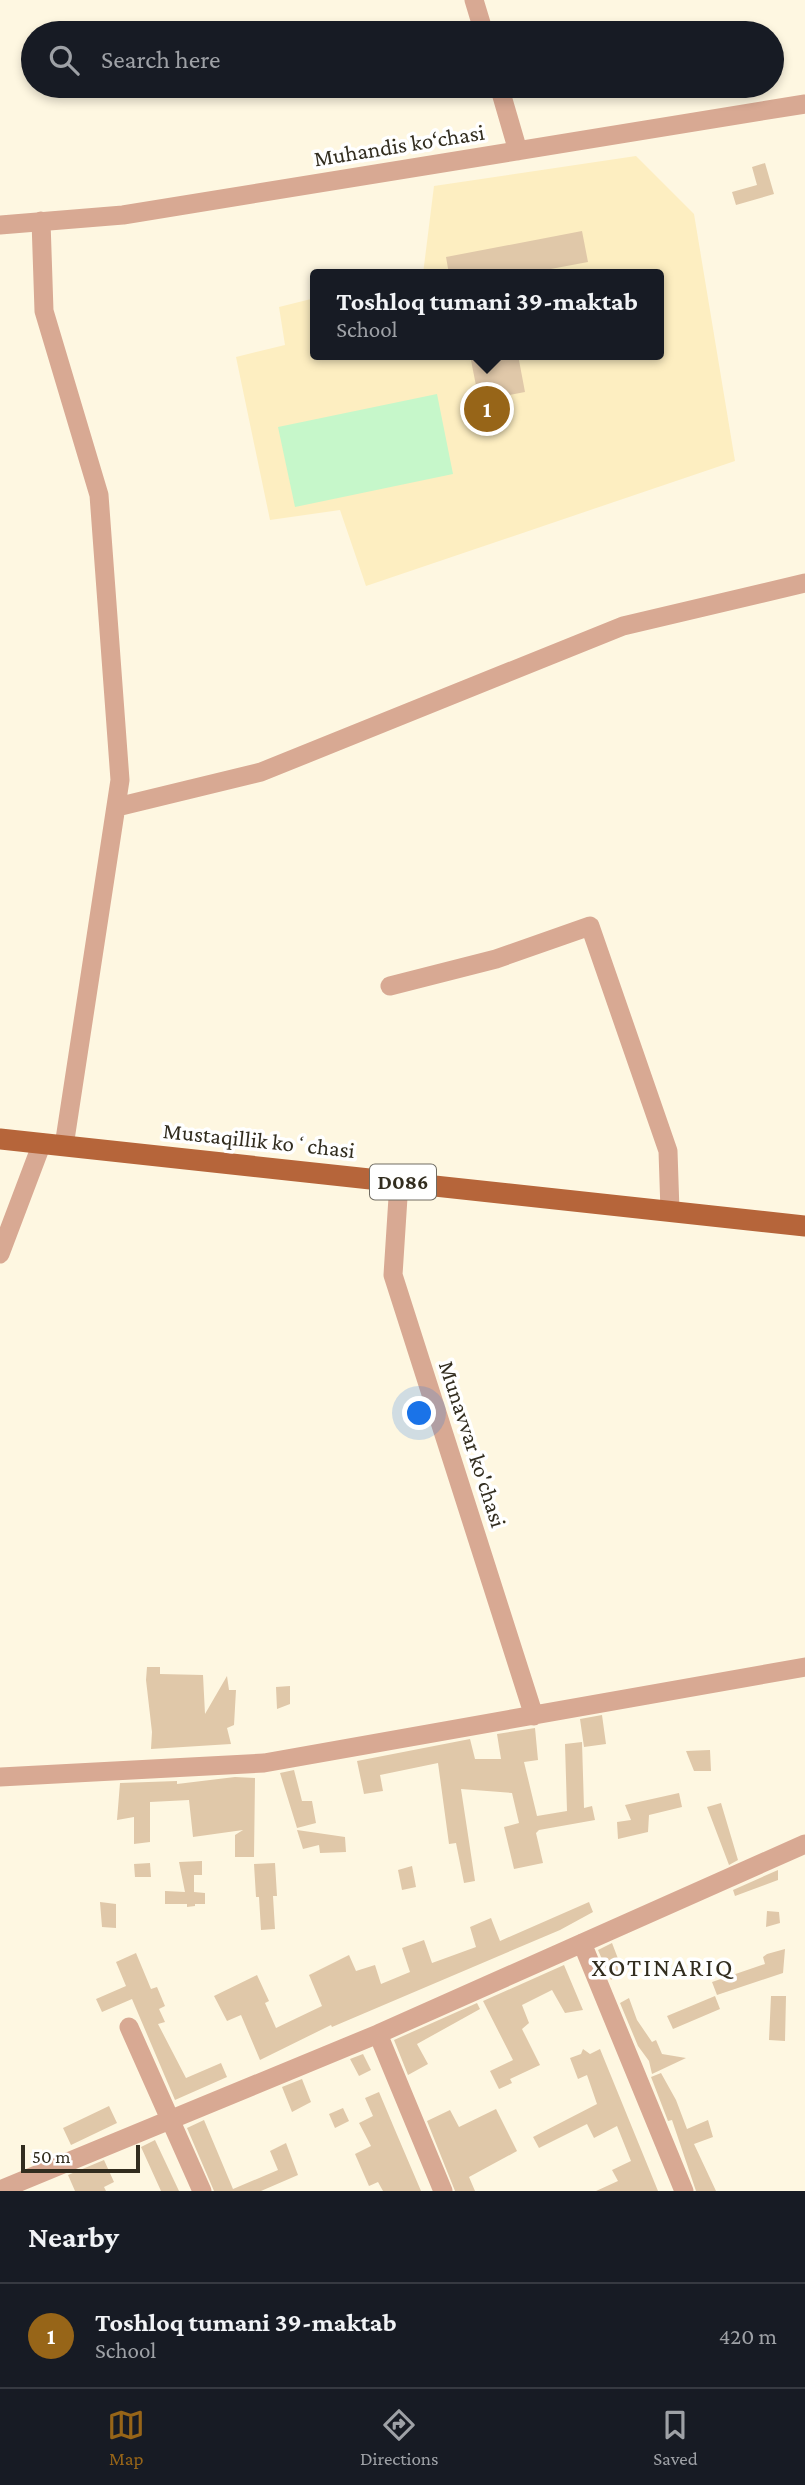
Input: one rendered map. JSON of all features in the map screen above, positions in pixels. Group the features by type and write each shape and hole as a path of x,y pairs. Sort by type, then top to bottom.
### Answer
{"main road":[{"name":"Mustaqillik koʻchasi","path":"0,1139 805,1226"}],"street":[{"path":"474,0 480,21"},
{"path":"503,98 518,151"},
{"name":"Muhandis ko‘chasi","path":"0,225 123,215 805,104"},
{"path":"41,221 44,310 99,495 120,780 64,1146"},
{"path":"117,807 261,772 624,626 805,583"},
{"path":"390,986 496,958 590,926 668,1151 670,1211"},
{"path":"0,1254 42,1143"},
{"name":"Munavvar ko'chasi","path":"399,1182 393,1275 534,1716"},
{"path":"0,1777 264,1763 805,1667"},
{"path":"0,2190 378,2034 805,1844"},
{"path":"582,1943 684,2191"},
{"path":"130,2027 202,2191"},
{"path":"378,2034 443,2191"}],"shaded area":[{"path":"636,156 694,214 735,461 366,586 340,510 270,520 236,357 285,345 279,307 310,299 310,360 664,360 664,269 424,269 434,186"}],"green space":[{"path":"437,394 453,474 295,507 278,427"}],"building":[{"path":"765,163 774,194 736,205 732,192 757,185 752,167"},
{"path":"582,231 588,262 551,269 448,269 446,257"},
{"path":"471,360 519,360 525,392 479,401"},
{"path":"147,1667 160,1667 160,1674 203,1675 205,1714 227,1676 229,1690 236,1690 234,1725 227,1728 231,1744 151,1749"},
{"path":"290,1686 290,1704 277,1709 276,1687"},
{"path":"602,1715 606,1744 584,1747 580,1719"},
{"path":"535,1728 538,1760 524,1762 537,1816 567,1811 565,1744 582,1742 584,1808 592,1806 595,1820 539,1830 536,1833 543,1863 514,1869 504,1827 519,1823 512,1793 461,1789 475,1881 464,1883 456,1843 449,1844 438,1763 380,1775 383,1791 364,1794 357,1761 470,1739 475,1759 501,1759 497,1734"},
{"path":"710,1750 711,1771 694,1771 686,1751"},
{"path":"294,1770 302,1801 312,1801 316,1823 297,1828 280,1773"},
{"path":"235,1777 255,1778 254,1857 235,1857 235,1835 243,1830 193,1837 189,1800 150,1802 150,1842 134,1844 134,1817 117,1820 120,1783 177,1781 177,1784"},
{"path":"679,1793 682,1807 649,1815 648,1832 618,1839 617,1822 631,1820 625,1805"},
{"path":"721,1803 738,1860 729,1865 707,1807"},
{"path":"297,1830 345,1837 346,1852 320,1853 319,1845 303,1849"},
{"path":"202,1861 202,1875 194,1875 194,1892 205,1893 205,1904 187,1907 187,1904 165,1904 165,1891 185,1892 179,1862"},
{"path":"150,1863 151,1877 135,1877 134,1864"},
{"path":"275,1863 275,1929 261,1930 254,1864"},
{"path":"412,1866 416,1887 402,1890 398,1870"},
{"path":"778,1870 778,1880 735,1896 733,1890"},
{"path":"100,1902 116,1904 116,1928 102,1927"},
{"path":"589,1902 593,1912 560,1930 332,2027 331,2025 260,2060 241,2015 227,2021 214,1996 257,1975 269,2001 265,2003 276,2028 322,2006 309,1975 349,1955 356,1971 375,1965 381,1984 410,1972 402,1948 424,1940 432,1963 476,1947 470,1927 491,1918 500,1941"},
{"path":"767,1911 779,1912 780,1923 766,1927"},
{"path":"612,1943 622,1969 611,1980 598,1950"},
{"path":"785,1949 783,1973 717,1995 712,1982 765,1964 763,1957 767,1954"},
{"path":"136,1953 151,1989 157,1987 165,2006 159,2009 165,2022 158,2024 186,2078 221,2063 227,2077 175,2100 132,1999 102,2012 96,1999 126,1986 116,1962"},
{"path":"564,1965 583,2010 565,2013 552,1990 522,2005 529,2023 522,2029 540,2065 510,2079 512,2083 499,2089 490,2071 513,2060 483,2001"},
{"path":"715,1996 720,2009 673,2029 667,2016"},
{"path":"771,1996 786,1996 785,2041 769,2040"},
{"path":"629,1998 637,2020 652,2042 656,2040 662,2054 686,2058 652,2074 649,2061 638,2046 620,2003"},
{"path":"477,2003 480,2009 417,2044 428,2064 408,2075 394,2040"},
{"path":"583,2049 590,2054 600,2049 658,2191 596,2191 618,2181 612,2170 631,2161 617,2126 594,2138 587,2124 539,2148 533,2137 597,2104 587,2075 578,2079 570,2058 581,2054"},
{"path":"363,2054 371,2070 359,2076 350,2059"},
{"path":"661,2073 676,2100 687,2129 708,2120 713,2137 694,2144 716,2191 696,2191 672,2120 668,2121 651,2077"},
{"path":"302,2079 311,2102 292,2112 282,2087"},
{"path":"379,2092 421,2191 383,2191 378,2182 369,2186 355,2154 371,2146 359,2123 373,2116 365,2098"},
{"path":"109,2106 117,2123 71,2145 63,2128"},
{"path":"343,2108 349,2121 335,2128 329,2114"},
{"path":"496,2109 517,2151 469,2177 475,2191 455,2191 427,2121 450,2110 459,2127"},
{"path":"204,2120 233,2189 278,2170 270,2151 286,2143 298,2175 261,2191 214,2191 187,2128"},
{"path":"155,2140 179,2191 161,2191 141,2147"},
{"path":"104,2160 114,2182 104,2187 106,2191 75,2191 68,2175"}],"place":[{"name":"Toshloq tumani 39-maktab","path":"487,409"}],"district":[{"name":"XOTINARIQ","path":"663,1967"}]}
